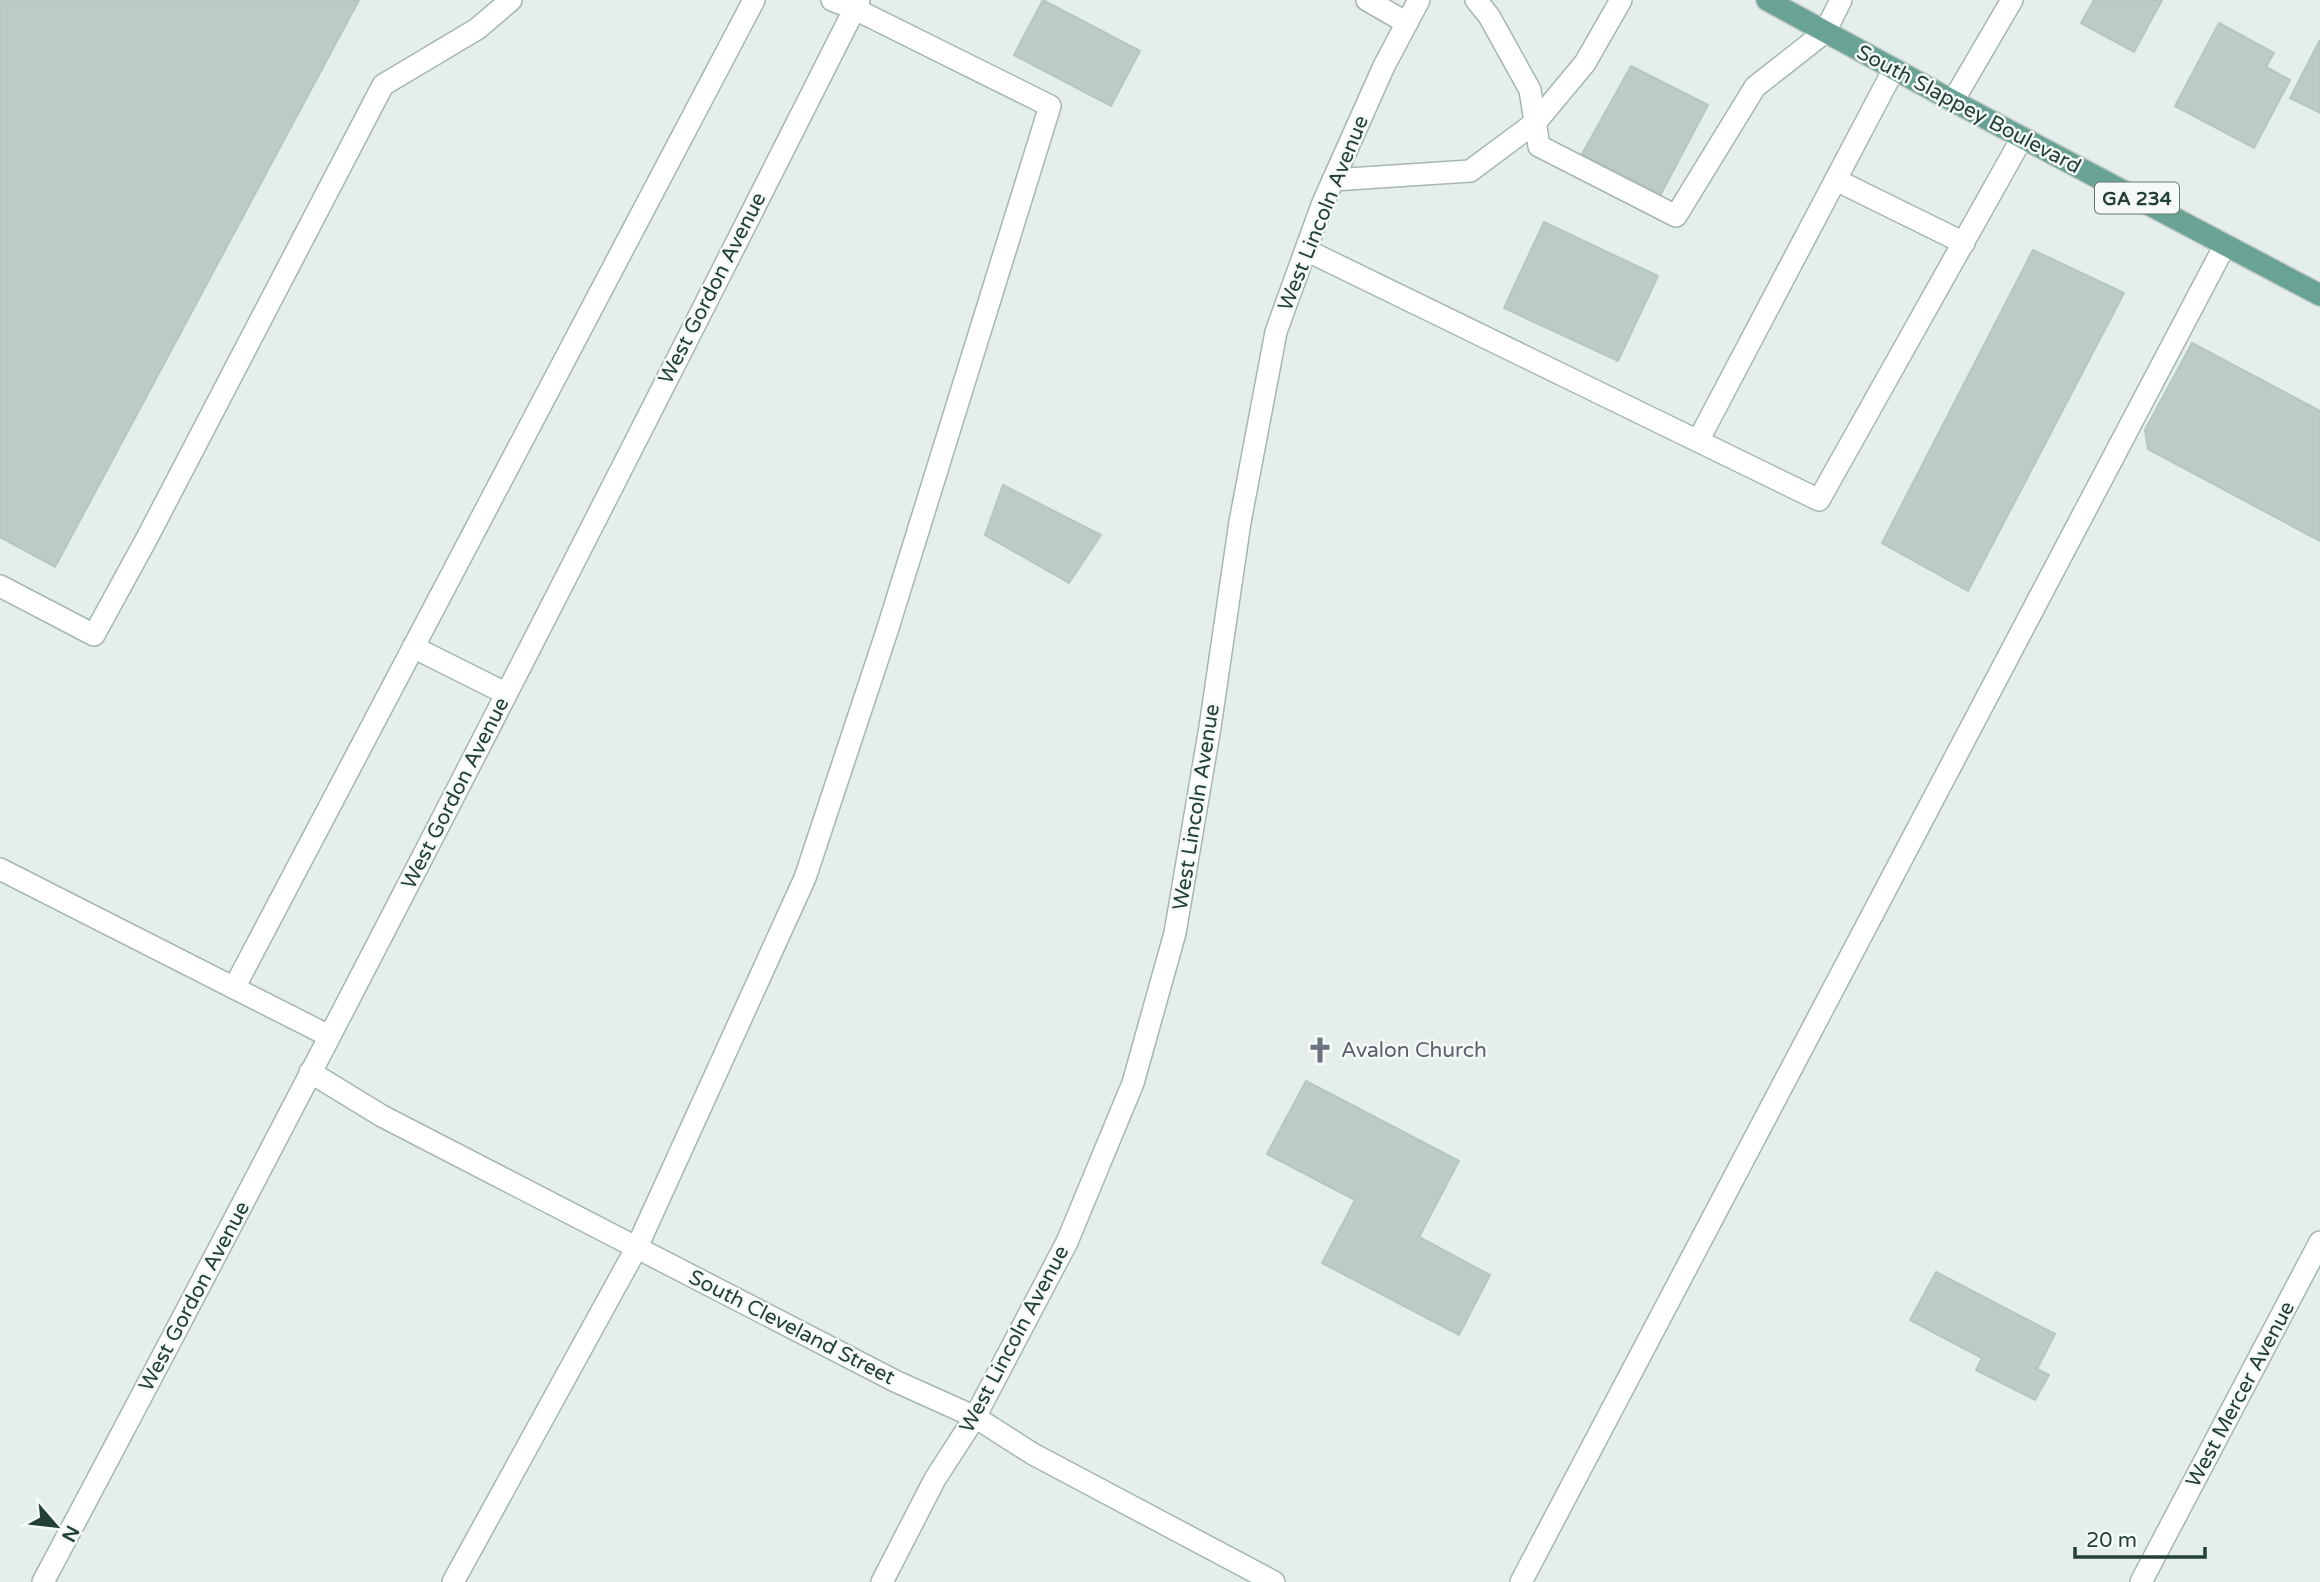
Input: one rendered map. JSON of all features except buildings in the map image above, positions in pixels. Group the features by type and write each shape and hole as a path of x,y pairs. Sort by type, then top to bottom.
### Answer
{"main road":[{"name":"South Slappey Boulevard","path":"1767,0 2320,295"}],"street":[{"path":"0,586 94,635 383,85 477,29 511,0"},
{"path":"234,988 754,0"},
{"path":"453,1582 636,1247 805,878 887,631 1050,106 857,4 832,0"},
{"path":"1367,0 1407,23"},
{"name":"West Lincoln Avenue","path":"882,1582 935,1479 975,1418 1067,1242 1136,1071 1175,933 1210,727 1240,522 1276,332 1333,180 1384,66 1419,0"},
{"path":"1476,0 1489,16 1530,90 1539,146 1676,216 1755,88 1825,32 1841,0"},
{"path":"1333,180 1470,171 1536,122 1585,64 1621,0"},
{"path":"1953,101 2012,0"},
{"name":"West Gordon Avenue","path":"43,1582 201,1286 857,4"},
{"path":"1698,441 1894,69"},
{"path":"1306,250 1819,500 2022,138"},
{"path":"1836,180 1964,243"},
{"path":"1521,1582 2225,245"},
{"path":"413,647 505,693"},
{"path":"0,869 329,1036"},
{"name":"South Cleveland Street","path":"310,1072 383,1116 895,1381 975,1418 1033,1454 1273,1582"},
{"name":"West Mercer Avenue","path":"2141,1582 2320,1242"}],"place":[{"name":"Avalon Church","path":"1320,1050"}]}
